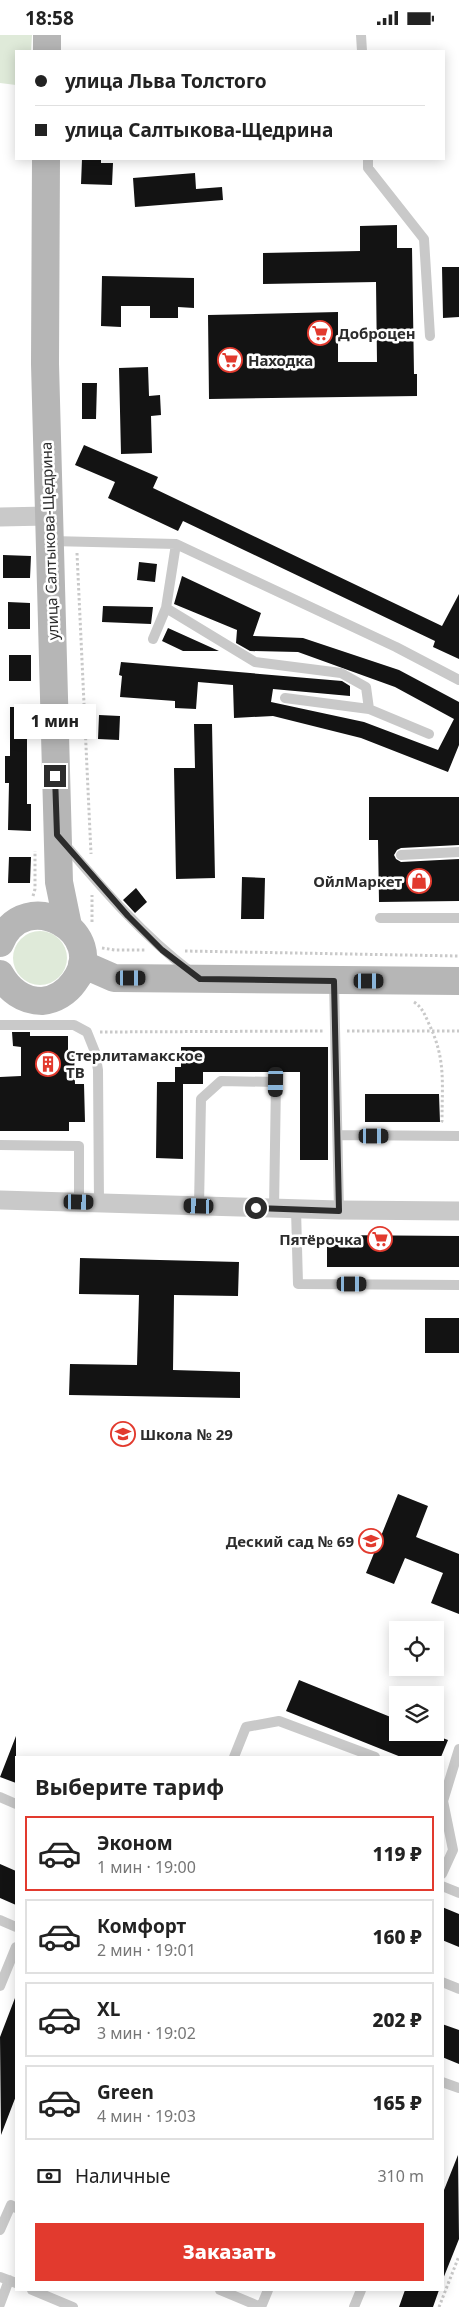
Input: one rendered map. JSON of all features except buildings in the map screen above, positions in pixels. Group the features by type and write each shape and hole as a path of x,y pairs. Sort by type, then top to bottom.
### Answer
{"main road":[{"path":"47,35 47,50"},
{"name":"улица Салтыкова-Щедрина","path":"46,160 44,364 59,883 80,928"},
{"path":"34,915 59,883"},
{"path":"0,943 11,926 22,919 34,915 46,915 80,928 77,937 82,950 91,955 114,978"},
{"path":"58,997 74,983 91,955"},
{"path":"0,974 9,992 30,1000 44,1001 114,978 459,981"}],"street":[{"path":"0,517 48,528"},
{"path":"0,1200 339,1211 459,1211"}],"lane":[{"path":"361,35 362,50"},
{"path":"368,160 368,168 424,239 430,336"},
{"path":"48,528 76,541 176,544 396,647 459,680"},
{"path":"153,639 166,608 176,544"},
{"path":"166,608 255,662 341,673 366,687 369,709"},
{"path":"285,698 369,709 428,734"},
{"path":"57,835 128,916 162,950 200,979"},
{"path":"401,855 459,852"},
{"path":"380,918 459,918"},
{"path":"334,981 339,1211"},
{"path":"0,1025 74,1025 86,1032 95,1052 98,1070 99,1203"},
{"path":"199,1206 201,1099 221,1081 276,1082 274,1209"},
{"path":"338,1135 459,1136"},
{"path":"0,1145 79,1146 79,1202"},
{"path":"296,1209 298,1284 459,1285"},
{"path":"234,1756 246,1727 279,1721 372,1756"},
{"path":"445,1784 459,1749"},
{"path":"0,1797 15,1804"},
{"path":"444,1806 453,1850 444,1870"},
{"path":"444,1887 459,1893"},
{"path":"0,1920 15,1927"},
{"path":"0,1986 15,1949"},
{"path":"444,1983 459,1989"},
{"path":"444,2085 459,2088"},
{"path":"0,2230 10,2205 15,2207"},
{"path":"0,2304 9,2280"},
{"path":"34,2291 73,2307"},
{"path":"222,2291 261,2307 268,2291"},
{"path":"354,2307 361,2291"}],"path":[{"path":"76,541 92,876 80,928"},
{"path":"91,955 115,950 162,950 404,957 459,956"},
{"path":"408,999 419,1005 433,1031 442,1057 442,1121 438,1125 429,1126 428,1136"},
{"path":"86,1032 459,1031"},
{"path":"439,2307 459,2256"}],"green space":[{"path":"0,35 32,35 31,50 15,50 15,85 0,83"},
{"path":"35,931 45,931 55,935 63,943 67,958 63,973 55,981 45,985 35,985 25,981 17,973 13,963 13,953 17,943 25,935"}],"place":[{"name":"Доброцен","path":"320,333"},
{"name":"Находка","path":"230,360"},
{"name":"ОйлМаркет","path":"419,881"},
{"name":"Стерлитамакское ТВ","path":"48,1064"},
{"name":"Пятёрочка","path":"380,1239"},
{"name":"Школа № 29","path":"123,1434"},
{"name":"Деский сад № 69","path":"371,1541"}],"route":[{"path":"55,776 57,835 128,916 162,950 200,979 334,981 339,1211 256,1208"}]}
